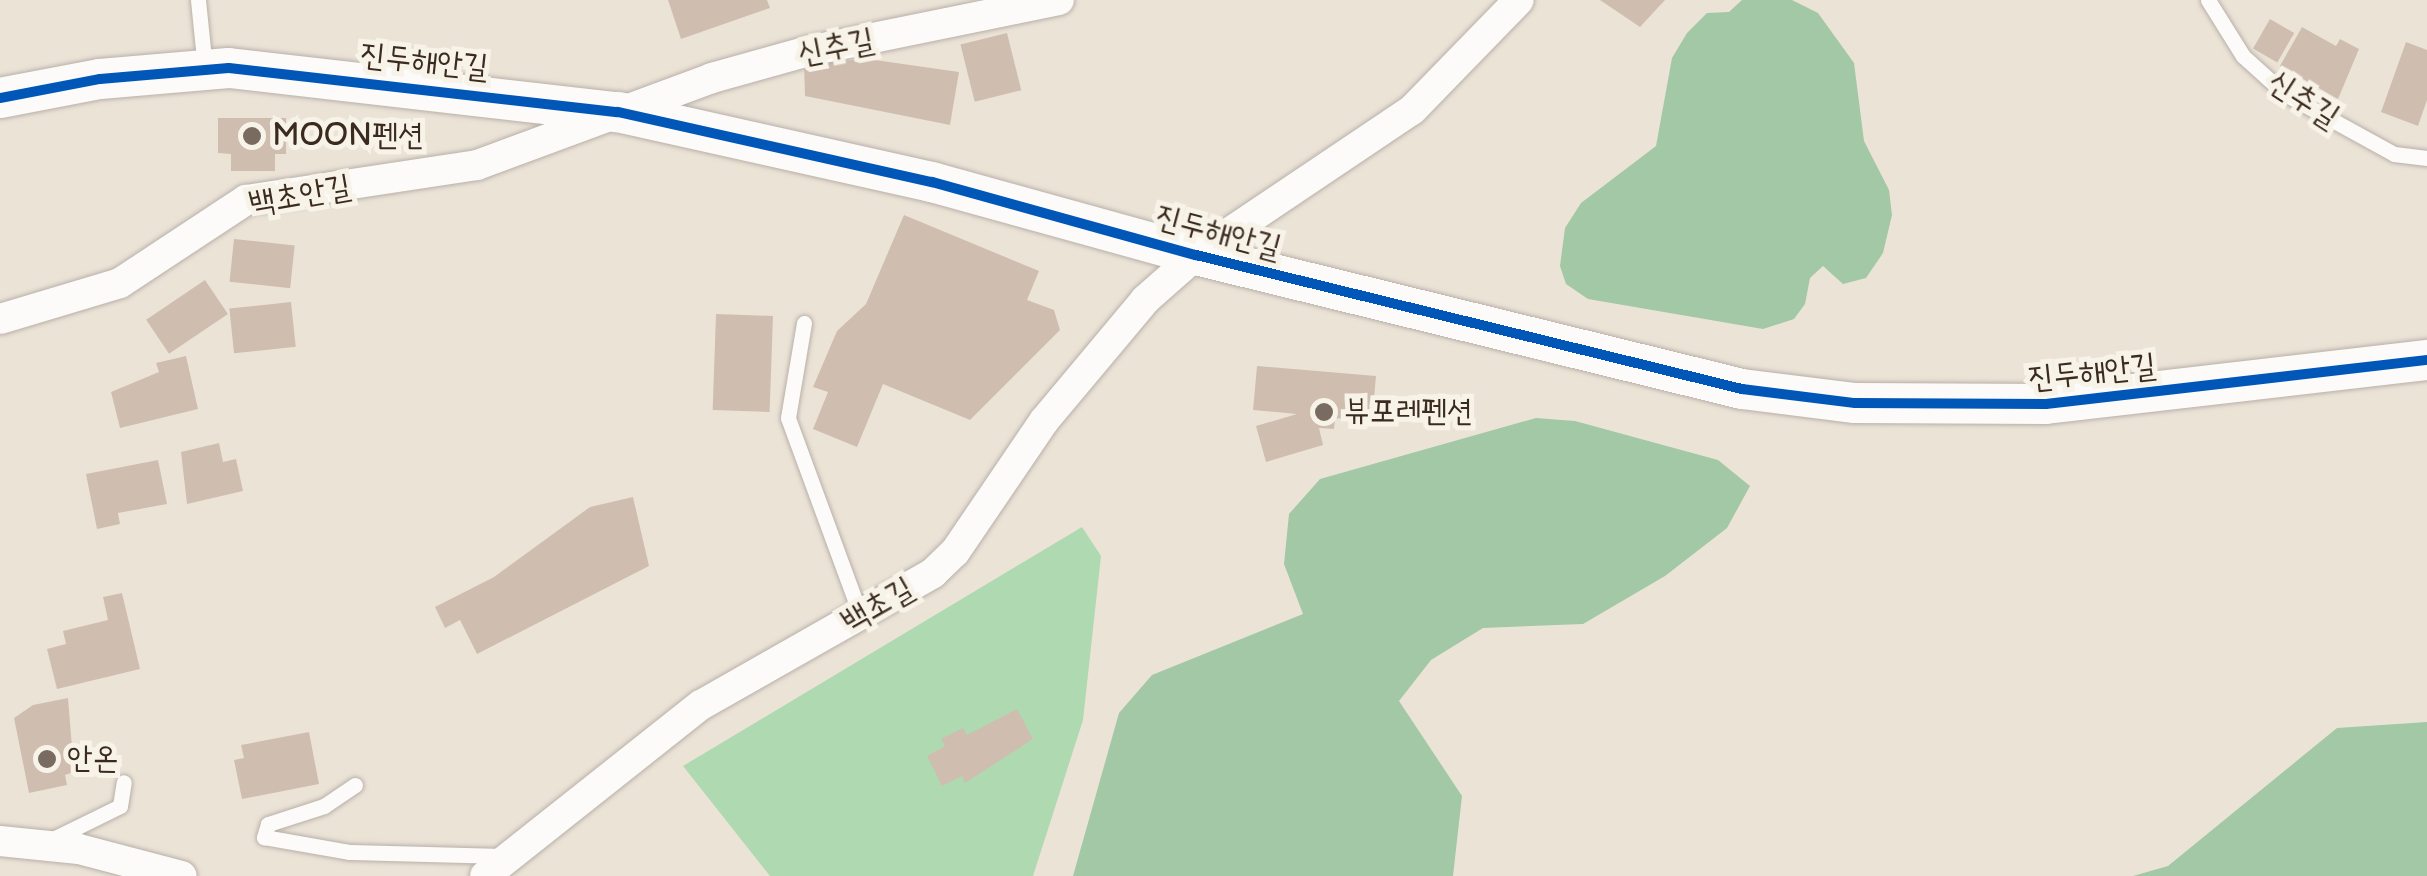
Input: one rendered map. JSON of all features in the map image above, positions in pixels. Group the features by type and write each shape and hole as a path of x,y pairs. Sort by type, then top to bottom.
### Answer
{"street":[{"name":"신추길","path":"618,112 809,51 1059,0"},
{"name":"진두해안길","path":"1196,255 1412,110 1518,0"},
{"name":"진두해안길","path":"0,98 100,78 205,69 458,89 618,112 932,182 1196,255 1742,388 1855,403 2046,404 2427,360"},
{"name":"백초안길","path":"0,319 120,283 246,200 477,165 618,112"},
{"name":"백초길","path":"485,876 517,856 701,705 933,573 955,552 1044,421 1145,300 1196,255"},
{"path":"0,841 42,845 182,876"}],"lane":[{"path":"198,0 205,69"},
{"name":"신추길","path":"2208,0 2243,56 2285,94 2394,154 2427,158"},
{"path":"804,323 788,418 860,616"},
{"path":"42,845 120,806 124,782"},
{"path":"355,785 324,806 268,824 264,837 349,852 517,856"}],"green space":[{"path":"1742,0 1792,0 1818,13 1854,63 1864,141 1889,190 1892,215 1883,253 1866,278 1843,284 1823,266 1810,278 1805,304 1794,319 1763,329 1588,299 1566,284 1560,266 1565,228 1581,203 1656,146 1672,58 1687,33 1707,13 1729,12"},
{"path":"1536,418 1575,421 1718,460 1750,486 1727,528 1665,576 1583,624 1483,628 1431,660 1399,701 1462,796 1453,876 1073,876 1119,713 1152,675 1303,614 1284,564 1289,514 1320,479"},
{"path":"1082,527 1101,556 1083,720 1033,876 770,876 683,766"},
{"path":"2427,722 2427,876 2133,876 2168,866 2337,728"}],"building":[{"path":"668,0 767,0 770,8 681,39"},
{"path":"1600,0 1665,0 1640,27"},
{"path":"2270,19 2294,33 2277,62 2253,48"},
{"path":"2302,27 2336,46 2340,39 2359,49 2338,99 2280,66"},
{"path":"1007,33 1021,90 975,102 960,45"},
{"path":"2406,42 2427,50 2427,100 2418,126 2381,112"},
{"path":"868,59 959,72 950,125 805,96 804,64"},
{"name":"MOON펜션","path":"218,118 286,118 286,154 275,154 275,171 231,171 231,154 218,153"},
{"path":"904,215 1039,271 1027,300 1054,310 1060,330 970,420 883,384 857,447 813,429 828,392 813,387 837,331 866,304"},
{"path":"234,239 295,245 290,288 230,282"},
{"path":"205,280 228,314 169,354 146,320"},
{"path":"291,302 296,347 234,353 229,308"},
{"path":"716,314 773,316 770,412 713,410"},
{"path":"186,356 198,409 120,428 111,392 159,372 156,363"},
{"name":"뷰포레펜션","path":"1257,366 1376,376 1372,421 1335,418 1334,429 1319,428 1323,445 1266,462 1256,426 1297,414 1253,410"},
{"path":"219,443 223,462 236,459 243,491 187,504 181,452"},
{"path":"158,460 167,504 118,513 120,524 97,529 86,474"},
{"path":"633,497 649,566 477,654 460,620 445,628 435,607 494,577 590,507"},
{"path":"122,593 140,669 57,689 47,649 66,644 63,631 108,620 103,597"},
{"name":"안온","path":"68,698 74,772 65,775 67,785 29,793 14,718 33,705"},
{"path":"1017,709 1033,739 965,783 962,776 942,786 927,756 945,746 941,739 963,728 967,735"},
{"path":"309,732 319,784 242,799 234,760 244,758 241,745"}],"cycle path":[{"path":"0,98 100,79 229,68 618,112 932,182 1196,255 1742,389 1855,403 2046,404 2427,360"}],"place":[{"name":"MOON펜션","path":"252,136"},
{"name":"뷰포레펜션","path":"1324,412"},
{"name":"안온","path":"47,759"}]}
